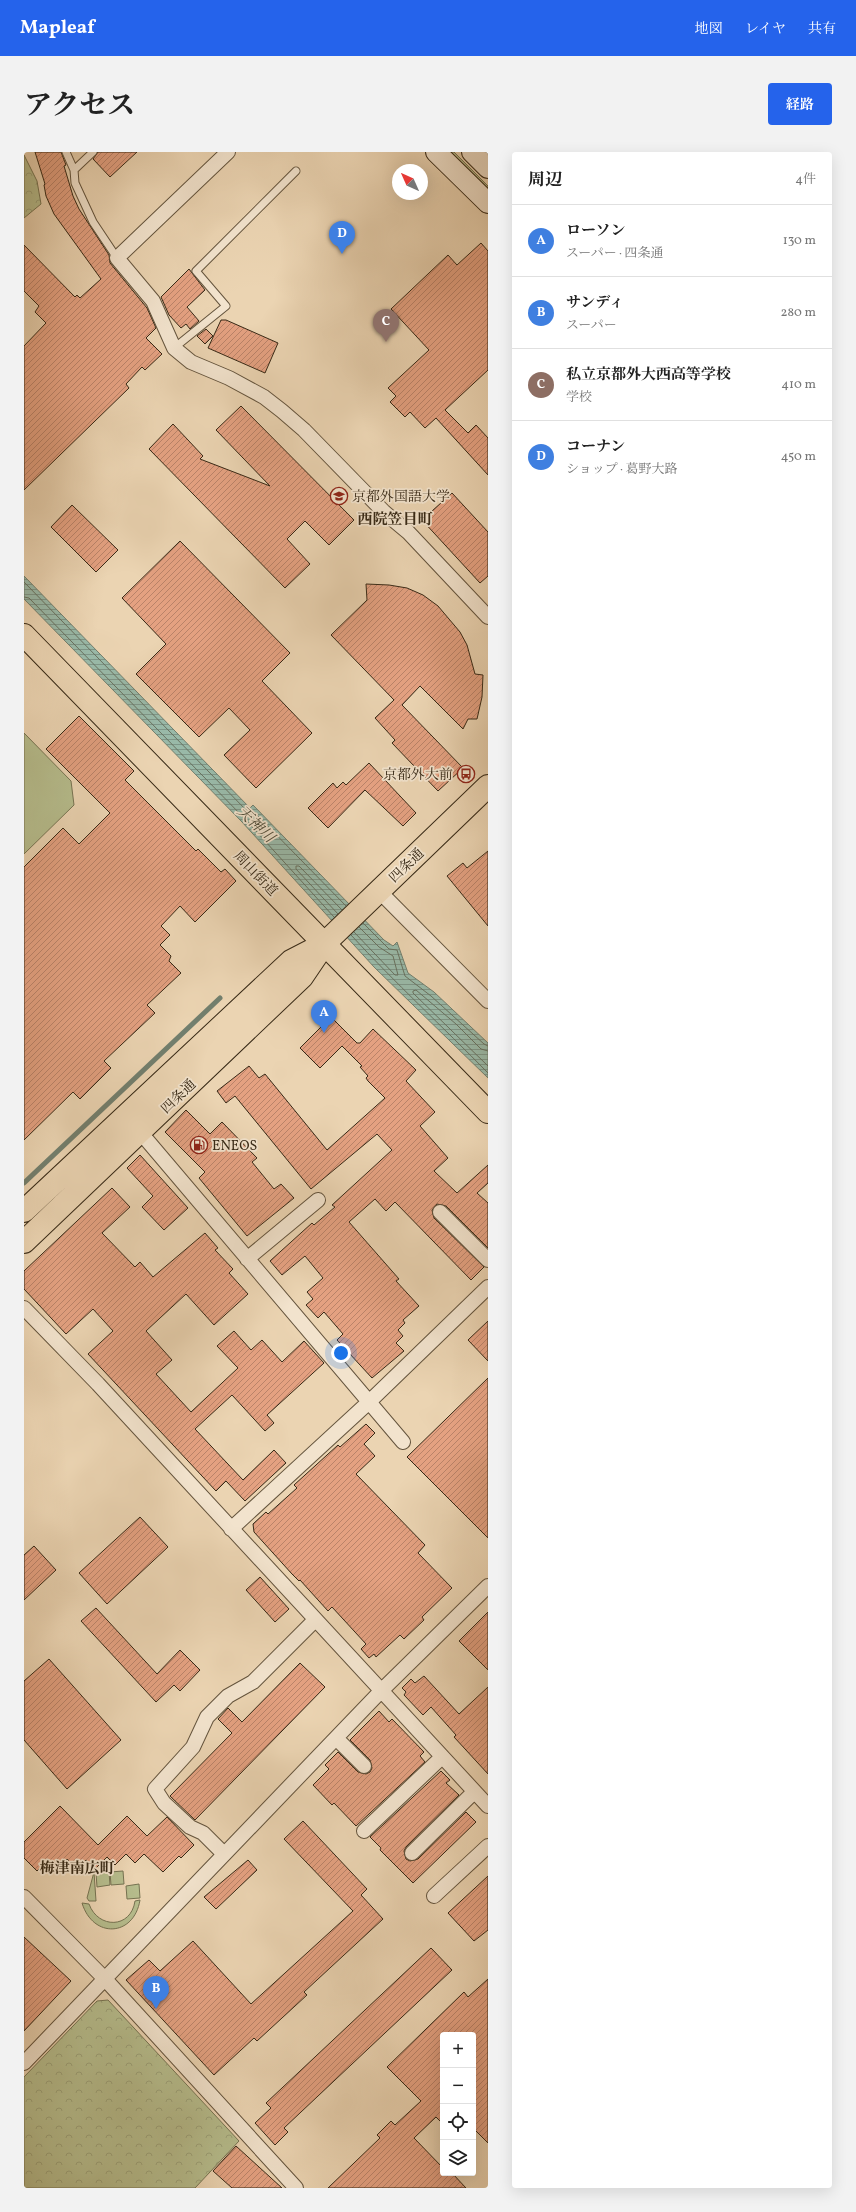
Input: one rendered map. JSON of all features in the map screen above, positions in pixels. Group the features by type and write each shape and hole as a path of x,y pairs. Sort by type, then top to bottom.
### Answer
{"main road":[{"name":"周山街道","path":"24,635 331,938 488,1112"},
{"name":"四条通","path":"24,1242 304,975 331,938 488,786"},
{"name":"四条通","path":"28,1205 292,962 331,938"}],"street":[{"path":"228,152 117,258 153,301 174,348 191,362 229,378 264,397 282,411 304,430 384,512 408,532 488,617"},
{"path":"436,152 488,203"},
{"path":"472,152 488,168"},
{"path":"379,891 488,1002"},
{"path":"126,1115 403,1442"},
{"path":"247,1259 318,1200"},
{"path":"440,1212 488,1260"},
{"path":"231,1529 369,1402 488,1288"},
{"path":"24,1308 98,1384 488,1806"},
{"path":"24,2063 381,1691 488,1586"},
{"path":"224,1854 203,1833 190,1827 164,1803 155,1789 193,1747 207,1717 228,1696 253,1682 315,1620"},
{"path":"336,1738 364,1766"},
{"path":"364,1831 442,1756"},
{"path":"412,1853 474,1792"},
{"path":"434,1896 488,1846"},
{"path":"24,1897 105,1979 296,2188"}],"lane":[{"path":"66,152 74,170 75,183 92,222 117,258"},
{"path":"74,170 93,152"},
{"path":"174,348 226,306 196,271 296,171"}],"green space":[{"path":"446,152 454,152 488,186 488,194"},
{"path":"24,155 37,181 41,204 24,218"},
{"path":"24,733 71,781 74,805 24,854"},
{"path":"123,1871 124,1884 111,1885 110,1872"},
{"path":"94,1872 96,1901 89,1901 87,1898"},
{"path":"109,1872 110,1885 97,1887 96,1873"},
{"path":"139,1884 140,1898 127,1899 126,1886"},
{"path":"140,1900 136,1912 130,1921 122,1927 113,1929 104,1928 95,1923 87,1915 82,1903 89,1904 93,1912 99,1918 114,1922 121,1921 127,1917 132,1910 135,1901"},
{"path":"108,2000 239,2141 195,2188 24,2188 24,2077 97,2001"}],"water":[{"name":"天神川","path":"24,576 250,808 253,805 384,940 393,946 397,942 408,973 434,992 488,1043 488,1078 374,967 242,822 24,599"}],"building":[{"path":"35,152 61,152 66,165 64,166 73,196 79,209 109,255 110,263 147,308 156,328 146,338 162,354 145,370 142,367 126,384 129,388 24,490 24,346 46,323 35,312 39,306 24,291 24,245 75,297 77,295 80,298 101,279 54,214 46,196 45,184"},
{"path":"98,152 137,152 110,177 93,159"},
{"path":"481,243 488,251 488,370 445,410 468,433 476,425 488,438 488,475 436,418 425,428 410,412 405,417 390,402 396,396 388,388 429,350 391,309 448,255 457,265"},
{"path":"189,269 205,290 187,307 199,321 190,329 186,324 181,328 169,315 161,297"},
{"path":"221,320 226,320 278,343 265,373 208,348"},
{"path":"206,329 213,336 205,344 197,336"},
{"path":"241,406 354,520 329,545 305,521 287,539 310,564 285,588 149,449 173,424 203,456 200,459 270,486 216,430"},
{"path":"452,493 488,532 488,576 480,583 422,520"},
{"path":"72,505 118,550 96,572 51,527"},
{"path":"180,541 290,653 262,681 312,733 256,788 224,755 250,730 229,708 199,737 136,674 166,644 122,598"},
{"path":"366,584 389,585 407,588 423,595 438,606 460,632 467,645 475,674 483,675 482,697 477,719 468,719 463,729 420,686 402,705 463,768 438,791 392,743 395,740 375,718 394,700 331,635 367,600"},
{"path":"79,716 134,771 125,780 196,851 198,849 221,872 225,869 236,881 195,922 180,906 161,926 170,935 160,945 171,956 169,961 181,973 147,1005 155,1013 104,1061 111,1068 80,1099 73,1092 24,1140 24,867 63,828 79,844 110,813 46,749"},
{"path":"369,763 416,813 403,826 365,790 328,828 308,808 333,783 337,788 343,782 346,785"},
{"path":"488,851 488,926 447,876 463,863 467,868"},
{"path":"331,1017 357,1043 360,1043 373,1029 416,1070 406,1081 435,1112 420,1126 448,1158 434,1171 457,1193 488,1165 488,1183 477,1193 488,1203 488,1248 446,1206 437,1204 432,1210 434,1218 484,1267 471,1280 395,1202 386,1211 375,1199 349,1222 399,1279 396,1281 419,1306 403,1320 405,1323 398,1330 403,1336 396,1343 404,1351 372,1378 337,1340 343,1334 324,1312 318,1318 306,1305 313,1299 307,1292 323,1278 305,1256 282,1275 270,1261 312,1223 314,1225 335,1207 332,1205 392,1150 377,1134 311,1189 235,1096 226,1103 217,1091 249,1066 259,1078 265,1074 327,1150 385,1098 368,1081 366,1078 368,1076 360,1067 362,1066 342,1046 320,1068 300,1048"},
{"path":"186,1110 210,1134 222,1122 257,1158 252,1162 274,1189 281,1184 294,1198 247,1236 199,1178 205,1172 165,1132"},
{"path":"140,1155 188,1208 164,1230 142,1207 153,1196 127,1168"},
{"path":"112,1188 130,1207 102,1233 135,1267 140,1262 153,1277 205,1233 218,1248 215,1250 233,1269 229,1273 248,1294 214,1325 186,1294 146,1331 172,1360 156,1374 191,1412 238,1368 217,1346 234,1331 251,1350 262,1340 282,1362 304,1341 324,1363 267,1415 274,1423 265,1431 232,1395 195,1429 243,1480 274,1450 286,1463 245,1501 226,1481 216,1491 88,1354 113,1331 93,1309 66,1334 24,1289 24,1271"},
{"path":"488,1321 488,1361 468,1340"},
{"path":"488,1378 488,1538 407,1457"},
{"path":"366,1424 375,1433 364,1444 375,1456 356,1474 425,1545 418,1553 452,1588 422,1617 424,1620 404,1639 400,1635 376,1657 374,1654 369,1658 361,1649 366,1644 332,1607 328,1611 300,1580 299,1581 292,1574 254,1532 253,1524 266,1512 268,1514 297,1488 294,1485 338,1445 340,1447"},
{"path":"140,1517 168,1547 107,1604 79,1573"},
{"path":"34,1546 56,1570 24,1600 24,1555"},
{"path":"260,1577 289,1609 275,1622 246,1590"},
{"path":"96,1608 157,1674 180,1650 200,1670 180,1691 174,1685 156,1702 81,1621"},
{"path":"488,1612 488,1670 459,1641"},
{"path":"49,1659 121,1740 67,1789 24,1740 24,1681"},
{"path":"300,1663 325,1687 195,1820 170,1796 232,1733 218,1719 228,1708 242,1722"},
{"path":"424,1676 459,1714 488,1687 488,1774 454,1737 456,1735 431,1707 423,1715 404,1695 406,1692 402,1688 411,1679 415,1683"},
{"path":"379,1711 389,1722 392,1719 424,1752 420,1756 425,1762 356,1826 334,1803 332,1805 313,1785 329,1769 325,1765 338,1752 358,1772 366,1774 370,1772 372,1768 370,1760 350,1740"},
{"path":"441,1771 450,1780 446,1783 459,1795 406,1847 404,1851 406,1859 410,1861 418,1859 466,1812 476,1822 413,1883 380,1850 381,1848 370,1837"},
{"path":"60,1806 98,1845 127,1816 147,1836 167,1817 194,1845 181,1858 179,1856 163,1872 144,1854 135,1863 126,1854 115,1865 107,1857 95,1869 86,1860 77,1869 67,1859 56,1870 47,1861 37,1871 24,1858 24,1842"},
{"path":"303,1821 367,1889 361,1895 383,1919 304,1992 307,1995 257,2041 254,2038 214,2075 126,1980 149,1960 160,1971 193,1941 251,2004 353,1911 284,1839"},
{"path":"248,1860 257,1870 216,1909 204,1897"},
{"path":"488,1876 488,1930 474,1941 448,1913"},
{"path":"24,1937 71,1981 24,2031"},
{"path":"431,1948 452,1970 284,2128 288,2132 275,2145 255,2123 271,2108 266,2103"},
{"path":"488,1979 488,2143 476,2131 476,2032 440,2032 440,2121 436,2117 414,2138 440,2165 440,2176 455,2176 466,2188 328,2188 380,2138 377,2135 391,2121 395,2125 421,2101 387,2067 464,1992 468,1997"},
{"path":"236,2146 282,2188 232,2188 213,2171"}],"waterway":[{"path":"24,1183 220,998"}],"place":[{"name":"コーナン","path":"342,254"},
{"name":"私立京都外大西高等学校","path":"386,342"},
{"name":"京都外国語大学","path":"339,496"},
{"name":"京都外大前","path":"466,774"},
{"name":"ローソン","path":"324,1033"},
{"name":"ENEOS","path":"199,1145"},
{"name":"サンディ","path":"156,2009"}],"district":[{"name":"西院笠目町","path":"395,519"},
{"name":"梅津南広町","path":"77,1868"}]}
